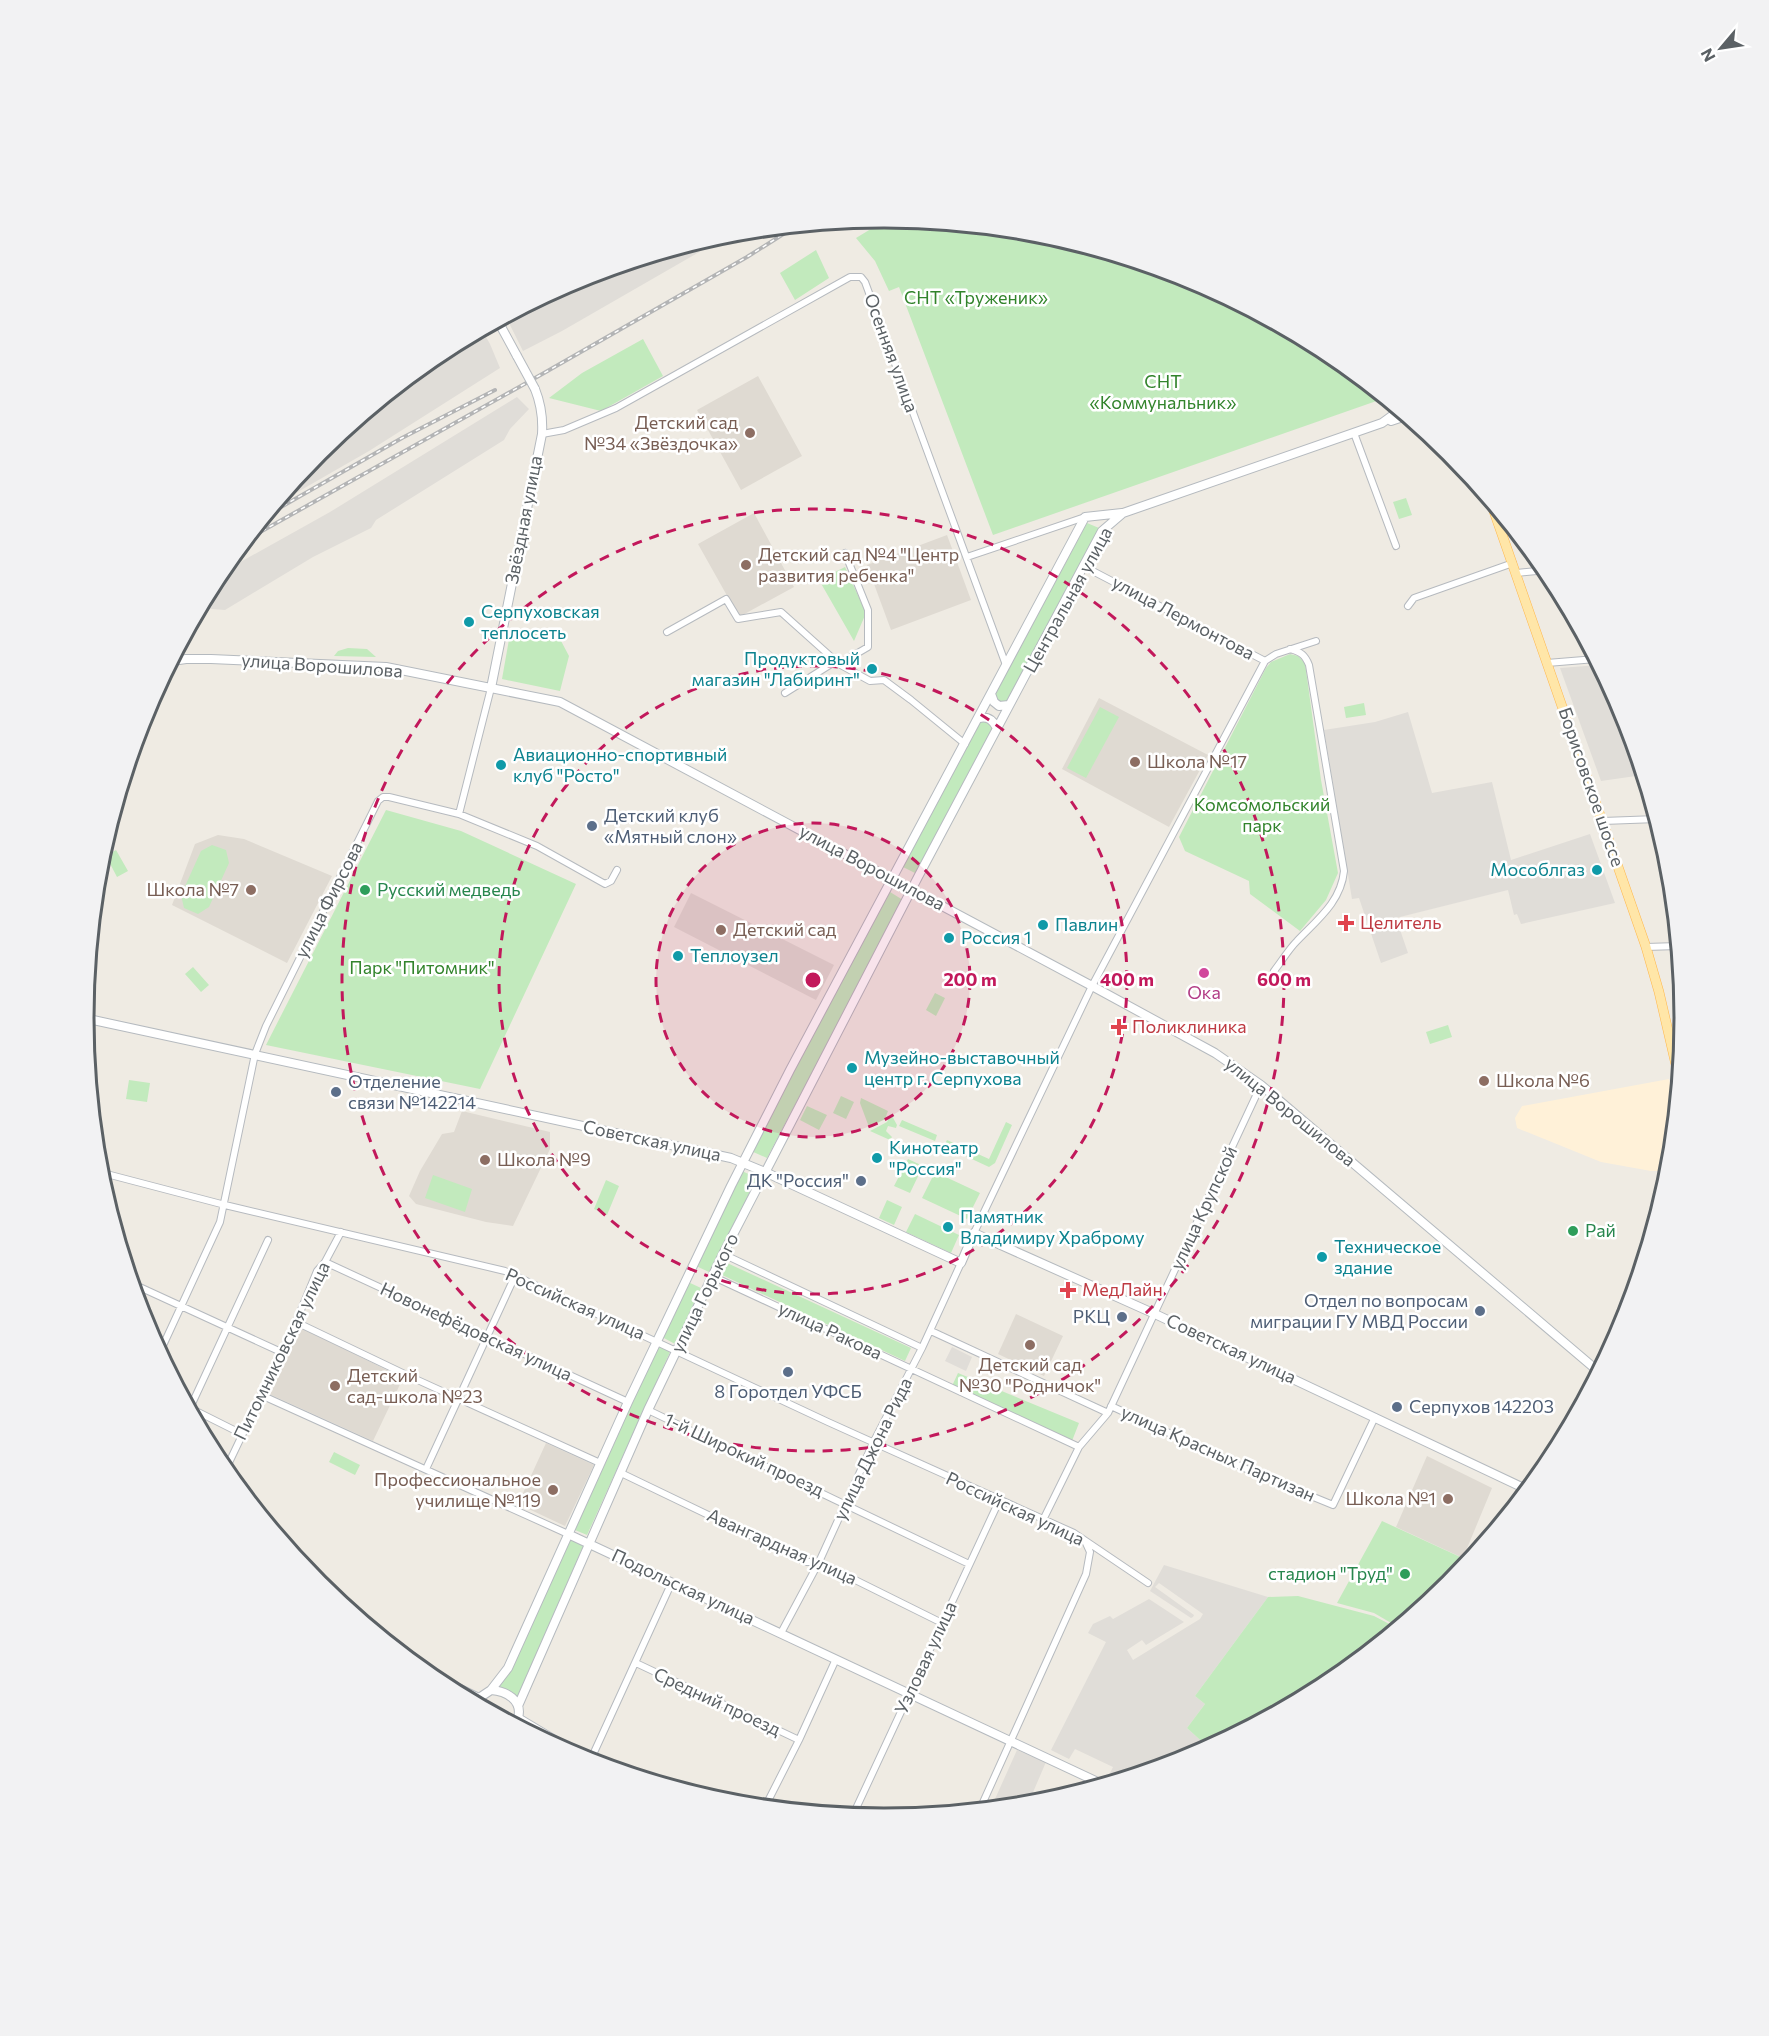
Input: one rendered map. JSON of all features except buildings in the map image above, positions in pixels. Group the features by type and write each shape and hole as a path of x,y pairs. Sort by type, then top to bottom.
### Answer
{"main road":[{"name":"Борисовское шоссе","path":"1498,521 1646,947 1673,1054"}],"street":[{"name":"Осенняя улица","path":"542,434 564,430 616,408 850,277 861,277 865,282 1006,665"},
{"name":"Звёздная улица","path":"491,688 542,434 542,412 535,389 502,328"},
{"name":"Центральная улица","path":"912,889 1085,567 1102,531 1123,513 1382,423 1394,415"},
{"path":"1382,423 1398,418"},
{"path":"1354,433 1396,546"},
{"path":"967,557 1090,517 1123,513"},
{"name":"Центральная улица","path":"893,879 1006,665 1090,517"},
{"path":"1090,517 1100,520 1102,531"},
{"path":"785,693 868,647 868,610 845,552"},
{"path":"1408,606 1414,598 1513,563"},
{"name":"улица Лермонтова","path":"1085,567 1265,661 1276,654 1316,641"},
{"path":"1517,573 1535,571"},
{"path":"667,633 726,599 738,619 781,612 838,663 870,681 884,680 965,744"},
{"path":"1274,971 1295,942 1331,905 1343,881 1344,871 1310,665 1306,656 1290,649"},
{"name":"улица Ворошилова","path":"181,660 211,659 386,667 560,702 1215,1053 1261,1084 1593,1366"},
{"path":"1547,663 1588,659"},
{"path":"961,1263 1092,986 1265,661"},
{"path":"459,814 491,688"},
{"path":"991,694 994,702 999,706 1009,705"},
{"path":"979,718 990,719 998,728"},
{"name":"улица Фирсова","path":"164,1341 220,1222 255,1054 266,1026 378,801 383,797 389,797 459,814 537,846 605,884 611,881 617,870"},
{"path":"1603,821 1649,819"},
{"name":"улица Горького","path":"482,1698 508,1668 656,1341 743,1162 893,879"},
{"name":"улица Горького","path":"518,1706 648,1410 712,1276 912,889"},
{"path":"1646,947 1671,946"},
{"name":"Советская улица","path":"94,1020 666,1143 743,1162 961,1263"},
{"name":"улица Крупской","path":"1043,1520 1079,1447 1110,1409 1261,1084"},
{"name":"Российская улица","path":"111,1175 225,1205 505,1271 1083,1538 1148,1583"},
{"name":"Питомниковская улица","path":"230,1460 296,1322 317,1271 325,1262 341,1232"},
{"name":"Советская улица","path":"974,1233 1155,1314 1520,1486"},
{"path":"193,1400 268,1240"},
{"name":"улица Ракова","path":"723,1254 922,1348"},
{"name":"Новонефёдовская улица","path":"325,1262 628,1402"},
{"name":"улица Джона Рида","path":"781,1633 819,1562 874,1441 931,1331 961,1263"},
{"path":"426,1469 515,1276"},
{"name":"улица Ракова","path":"712,1276 1079,1447"},
{"path":"143,1288 281,1352"},
{"path":"296,1322 600,1463"},
{"path":"931,1331 1110,1409"},
{"name":"Подольская улица","path":"261,1395 589,1543 1092,1780"},
{"name":"улица Красных Партизан","path":"1110,1409 1333,1505 1375,1417"},
{"name":"1-й Широкий проезд","path":"648,1410 969,1564"},
{"path":"200,1413 242,1434"},
{"name":"Авангардная улица","path":"621,1473 806,1562 819,1562 942,1623"},
{"name":"Узловая улица","path":"857,1807 999,1501"},
{"path":"984,1801 1089,1566 1090,1552 1083,1538"},
{"path":"594,1752 672,1582"},
{"path":"769,1799 836,1659"},
{"name":"Средний проезд","path":"636,1664 799,1740"},
{"path":"491,1689 514,1698 518,1706 516,1717"}],"shaded area":[{"path":"704,249 562,331 523,351 509,323 582,288 631,270"},
{"path":"486,337 500,368 369,451 293,494 326,459 404,391"},
{"name":"Детский сад №34 «Звёздочка»","path":"758,376 802,456 741,490 697,410"},
{"path":"517,397 529,409 510,429 504,440 376,520 371,528 313,557 225,610 209,609 240,562 330,512"},
{"name":"Детский сад №4 \"Центр развития ребенка\"","path":"754,513 794,587 739,617 698,544"},
{"path":"947,535 971,600 891,630 867,565"},
{"path":"1591,666 1614,716 1637,776 1601,781 1560,668"},
{"name":"Школа №17","path":"1099,698 1208,755 1169,827 1062,769"},
{"path":"1408,712 1432,793 1492,782 1511,860 1590,834 1615,903 1521,924 1517,914 1514,915 1508,890 1396,918 1408,953 1381,963 1359,898 1352,899 1324,730 1375,722"},
{"name":"Школа №7","path":"218,835 244,839 332,876 287,963 172,905 195,844"},
{"path":"691,893 834,965 816,1000 674,927"},
{"path":"1669,1079 1671,1089 1668,1121 1659,1171 1601,1162 1517,1128 1515,1118 1522,1106"},
{"name":"Школа №9","path":"462,1111 550,1132 550,1149 513,1226 486,1222 416,1204 409,1196 420,1171 442,1134 454,1132"},
{"name":"Детский сад №30 \"Родничок\"","path":"1016,1314 1063,1336 1044,1376 998,1354"},
{"name":"Детский сад-школа №23","path":"298,1326 403,1378 373,1441 267,1393"},
{"path":"952,1347 972,1357 966,1371 945,1361"},
{"name":"Профессиональное училище №119","path":"546,1443 594,1465 565,1526 518,1504"},
{"name":"Школа №1","path":"1427,1456 1492,1488 1461,1557 1396,1527"},
{"path":"1164,1565 1268,1597 1195,1696 1205,1704 1187,1728 1202,1741 1109,1775 1113,1767 1075,1749 1069,1759 1051,1750 1106,1642 1088,1633 1093,1624 1110,1616 1113,1619 1149,1599 1184,1622 1146,1645 1142,1640 1127,1650 1133,1660 1200,1619 1203,1614 1159,1583 1155,1587 1194,1615 1193,1617 1191,1618 1150,1591"},
{"path":"1017,1750 1046,1762 1032,1794 995,1800"}],"green space":[{"path":"872,228 884,228 988,235 1039,243 1138,270 1234,309 1280,334 1323,361 1377,401 993,535 899,287 889,291 875,261 856,238"},
{"path":"816,250 829,278 795,300 780,273"},
{"path":"643,339 663,376 601,411 549,398 582,373"},
{"path":"1406,498 1412,515 1399,519 1393,502"},
{"path":"1087,523 1099,528 1009,701 999,703 995,699 996,692"},
{"path":"845,567 866,613 854,641 819,580"},
{"path":"511,628 560,639 569,656 560,691 502,679"},
{"path":"348,648 367,649 376,657 334,656 338,651"},
{"name":"Комсомольский парк","path":"1290,654 1298,656 1305,663 1321,780 1338,873 1326,900 1300,931 1250,894 1249,881 1185,851 1179,837 1266,668 1271,662"},
{"path":"1364,703 1366,715 1346,718 1344,707"},
{"path":"1100,707 1119,717 1086,778 1067,768"},
{"path":"982,721 993,726 993,731 917,874 903,867"},
{"name":"Парк \"Питомник\"","path":"386,810 461,831 576,884 480,1089 266,1045"},
{"path":"212,845 226,850 229,863 209,907 198,914 184,908 181,895 201,851"},
{"path":"116,850 128,871 117,877 110,864 113,852"},
{"path":"890,892 903,900 767,1158 751,1151"},
{"path":"193,967 209,985 201,992 185,974"},
{"path":"935,993 945,998 936,1016 926,1010"},
{"path":"1448,1025 1452,1037 1430,1044 1426,1032"},
{"path":"129,1080 150,1083 147,1102 126,1099"},
{"path":"841,1096 854,1102 846,1119 833,1113"},
{"path":"861,1098 888,1111 885,1119 869,1127 860,1103"},
{"path":"807,1106 827,1115 819,1130 800,1120"},
{"path":"891,1114 897,1125 896,1128 888,1126 886,1131 892,1137 890,1140 870,1131 887,1122"},
{"path":"902,1120 937,1135 935,1141 899,1126"},
{"path":"1006,1122 1012,1125 995,1163 989,1167 944,1146 947,1140 989,1159"},
{"path":"908,1159 923,1166 910,1193 894,1186"},
{"path":"742,1171 757,1178 709,1272 696,1266"},
{"path":"935,1172 980,1193 967,1219 922,1198"},
{"path":"433,1175 472,1189 465,1212 425,1198"},
{"path":"606,1180 619,1186 607,1215 594,1209"},
{"path":"887,1200 902,1207 894,1225 879,1218"},
{"path":"915,1214 959,1235 951,1253 906,1232"},
{"path":"725,1262 911,1348 905,1361 720,1274"},
{"path":"688,1282 701,1288 675,1344 662,1337"},
{"path":"658,1346 670,1352 587,1535 575,1530"},
{"path":"958,1373 1079,1423 1072,1441 952,1386"},
{"path":"334,1452 360,1465 355,1475 329,1462"},
{"name":"стадион \"Труд\"","path":"1382,1521 1461,1557 1443,1577 1391,1623 1374,1613 1337,1603"},
{"path":"571,1538 584,1544 516,1703 492,1693 506,1677"},
{"path":"1298,1596 1374,1616 1390,1624 1323,1675 1234,1727 1202,1741 1187,1728 1205,1704 1195,1696 1268,1597"}],"railway":[{"path":"264,530 544,373 782,235"},
{"path":"284,505 402,438 495,390"}],"place":[{"name":"Детский сад №34 «Звёздочка»","path":"750,433"},
{"name":"Детский сад №4 \"Центр развития ребенка\"","path":"746,565"},
{"name":"Серпуховская теплосеть","path":"469,622"},
{"name":"Продуктовый магазин \"Лабиринт\"","path":"872,669"},
{"name":"Школа №17","path":"1135,762"},
{"name":"Авиационно-спортивный клуб \"Росто\"","path":"501,765"},
{"name":"Детский клуб «Мятный слон»","path":"592,826"},
{"name":"Мособлгаз","path":"1597,870"},
{"name":"Школа №7","path":"251,890"},
{"name":"Русский медведь","path":"365,890"},
{"name":"Целитель","path":"1346,923"},
{"name":"Павлин","path":"1043,925"},
{"name":"Детский сад","path":"721,930"},
{"name":"Россия 1","path":"949,938"},
{"name":"Теплоузел","path":"678,956"},
{"name":"Ока","path":"1204,973"},
{"name":"Поликлиника","path":"1119,1027"},
{"name":"Музейно-выставочный центр г. Серпухова","path":"852,1068"},
{"name":"Школа №6","path":"1484,1081"},
{"name":"Отделение связи №142214","path":"336,1092"},
{"name":"Кинотеатр \"Россия\"","path":"877,1158"},
{"name":"Школа №9","path":"485,1160"},
{"name":"ДК \"Россия\"","path":"861,1181"},
{"name":"Памятник Владимиру Храброму","path":"948,1227"},
{"name":"Рай","path":"1573,1231"},
{"name":"Техническое здание","path":"1322,1257"},
{"name":"МедЛайн","path":"1068,1290"},
{"name":"Отдел по вопросам миграции ГУ МВД России","path":"1480,1311"},
{"name":"РКЦ","path":"1122,1317"},
{"name":"Детский сад №30 \"Родничок\"","path":"1030,1345"},
{"name":"8 Горотдел УФСБ","path":"788,1372"},
{"name":"Детский сад-школа №23","path":"335,1386"},
{"name":"Серпухов 142203","path":"1397,1407"},
{"name":"Профессиональное училище №119","path":"553,1490"},
{"name":"Школа №1","path":"1448,1499"},
{"name":"стадион \"Труд\"","path":"1405,1574"}],"park label":[{"name":"СНТ «Труженик»","path":"976,298"},
{"name":"СНТ «Коммунальник»","path":"1163,392"}]}
